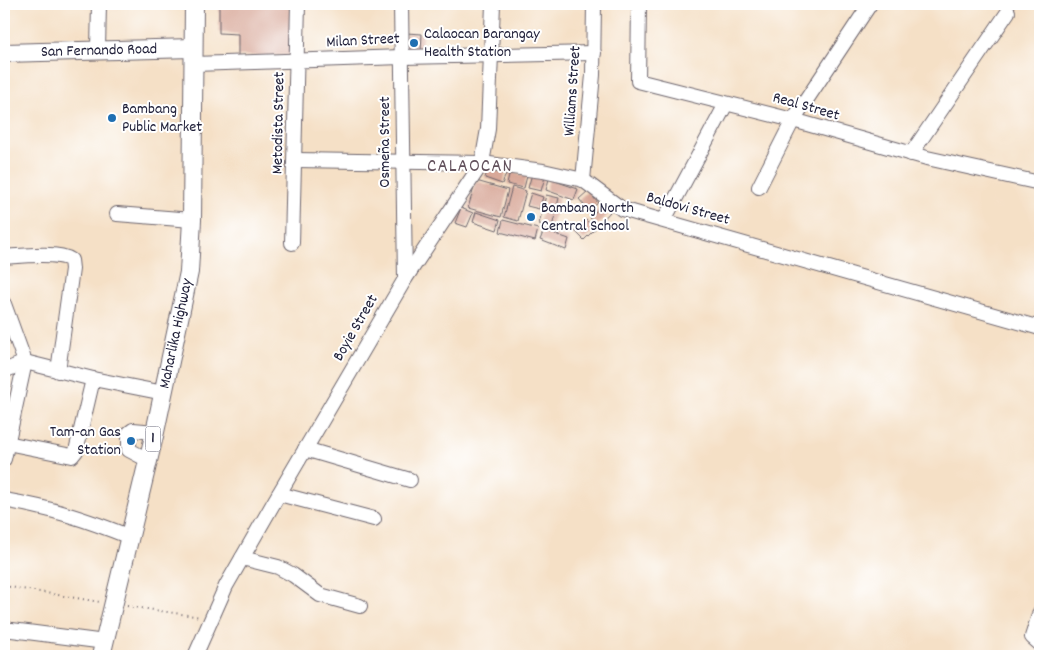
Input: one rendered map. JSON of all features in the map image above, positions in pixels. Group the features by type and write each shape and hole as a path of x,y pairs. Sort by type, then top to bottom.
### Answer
{"main road":[{"name":"Maharlika Highway","path":"103,649 164,393 189,272 192,220 194,4"},
{"name":"San Fernando Road","path":"4,54 98,49 193,56"}],"street":[{"path":"98,49 99,4"},
{"name":"Metodista Street","path":"292,243 296,160 298,4"},
{"name":"Osmeña Street","path":"402,4 402,162 405,279"},
{"name":"Boyie Street","path":"195,656 211,619 242,558 305,449 405,279 482,163 488,129 493,4"},
{"name":"Williams Street","path":"582,180 594,53 594,4"},
{"name":"Real Street","path":"639,4 638,81 793,120 911,154 1040,183"},
{"path":"759,187 793,120 870,4"},
{"path":"911,154 1008,12"},
{"name":"Milan Street","path":"193,56 298,62 402,56 594,53"},
{"path":"664,220 726,104"},
{"name":"Baldovi Street","path":"296,160 482,163 543,171 582,180 622,209 1040,328"},
{"path":"117,214 192,220"},
{"path":"4,257 45,255 64,257 71,260 72,269 58,371"},
{"path":"4,304 25,362 4,459"},
{"path":"4,371 25,362 93,379 164,393"},
{"path":"7,443 66,456 74,454 93,379"},
{"path":"148,460 129,450 129,432 133,430 155,432"},
{"path":"305,449 410,480"},
{"path":"279,494 374,520"},
{"path":"4,500 46,507 77,516 130,537"},
{"path":"242,558 278,567 293,575 320,595 360,606"},
{"path":"1040,612 1032,637 1040,644"},
{"path":"4,629 103,649"}],"path":[{"path":"4,586 80,600 114,603 211,619"}],"building":[{"path":"219,4 292,4 292,55 238,56 238,34 219,33"},
{"name":"Calaocan Barangay Health Station","path":"406,33 422,34 421,53 406,53"},
{"path":"488,168 506,174 502,184 485,178"},
{"path":"510,172 527,176 524,188 507,184"},
{"path":"532,174 545,177 541,191 528,188"},
{"path":"549,179 578,189 574,200 546,190"},
{"path":"476,181 508,190 501,217 468,208"},
{"path":"512,187 526,191 518,221 504,217"},
{"path":"588,191 598,203 589,211 579,199"},
{"path":"531,193 543,197 539,209 527,206"},
{"path":"546,195 559,198 552,227 539,224"},
{"path":"602,204 610,212 598,225 590,218"},
{"path":"461,208 473,213 467,227 455,223"},
{"path":"476,212 500,220 497,230 473,222"},
{"path":"503,220 538,229 535,241 500,232"},
{"path":"586,220 595,229 584,240 575,231"},
{"path":"544,230 569,239 566,250 540,240"}],"place":[{"name":"Calaocan Barangay Health Station","path":"414,43"},
{"name":"Bambang Public Market","path":"112,118"},
{"name":"Bambang North Central School","path":"531,217"},
{"name":"Tam-an Gas Station","path":"131,441"}],"district":[{"name":"CALAOCAN","path":"470,167"}]}
